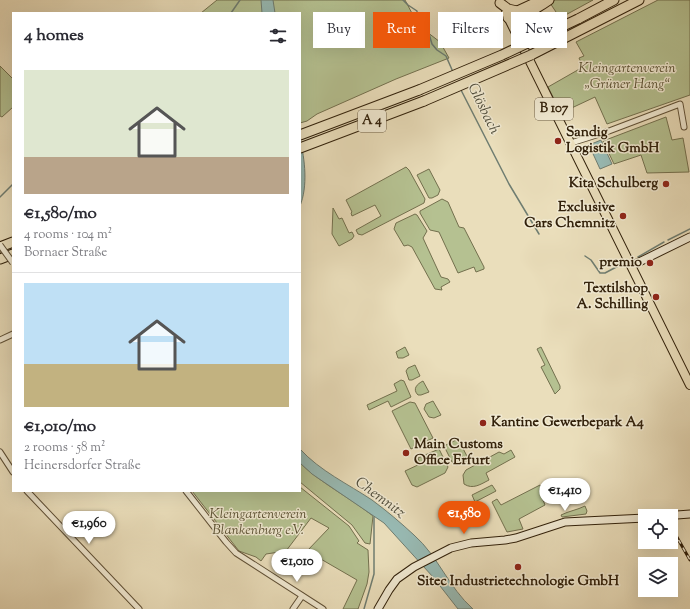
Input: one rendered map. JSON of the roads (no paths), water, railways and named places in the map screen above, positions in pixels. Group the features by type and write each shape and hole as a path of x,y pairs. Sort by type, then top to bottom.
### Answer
{"highway":[{"path":"508,18 516,11 542,0"},
{"path":"531,12 549,0"},
{"path":"576,19 582,10 601,0"},
{"name":"A 4","path":"301,135 420,90 502,55 614,0"},
{"name":"A 4","path":"301,148 424,101 501,68 583,29 639,0"},
{"path":"500,1 508,9 516,11"},
{"path":"0,246 12,242"},
{"path":"0,259 12,254"}],"main road":[{"name":"B 107","path":"500,1 511,24"},
{"name":"B 107","path":"524,48 631,266 687,372 690,385"},
{"path":"631,266 690,237"},
{"path":"678,515 690,514"},
{"path":"378,609 388,590 397,579 414,567 440,553 456,547 471,543 516,538 565,522 638,518"}],"street":[{"path":"571,143 609,131 680,104 684,127"},
{"path":"0,246 12,262"},
{"path":"0,340 12,334"},
{"path":"0,452 12,470"},
{"path":"28,492 139,609"},
{"path":"187,492 236,553 323,609"},
{"path":"293,609 302,596"}],"water":[{"path":"261,0 273,0 275,12 262,12"},
{"path":"601,140 612,164 600,169 589,145"},
{"path":"301,145 305,173 303,198 301,203"},
{"path":"301,450 325,471 378,504 414,535 430,552 457,592 473,609 458,609 433,577 384,523 312,474 301,464"}],"waterway":[{"path":"232,12 240,0"},
{"name":"Glösbach","path":"403,0 417,11 417,20 429,34 432,44 437,50 446,56 453,72"},
{"name":"Glösbach","path":"461,90 509,184 539,234"},
{"path":"0,197 12,185"},
{"name":"Glösbach","path":"668,240 690,229"},
{"name":"Glösbach","path":"638,257 664,242"},
{"name":"Glösbach","path":"585,256 591,260 600,273 605,273 622,264"},
{"path":"364,609 374,574 374,517"}],"railway":[{"path":"678,539 690,560"}],"place":[{"name":"Sandig Logistik GmbH","path":"558,141"},
{"name":"Kita Schulberg","path":"666,184"},
{"name":"Exclusive Cars Chemnitz","path":"623,216"},
{"name":"premio","path":"650,263"},
{"name":"Textilshop A. Schilling","path":"656,297"},
{"name":"Kantine Gewerbepark A4","path":"483,423"},
{"name":"Main Customs Office Erfurt","path":"406,453"},
{"name":"Sitec Industrietechnologie GmbH","path":"518,567"}],"park label":[{"name":"Kleingartenverein „Grüner Hang“","path":"627,78"},
{"name":"Kleingartenverein Blankenburg e.V.","path":"258,524"}],"water label":[{"name":"Chemnitz","path":"380,498"}]}
